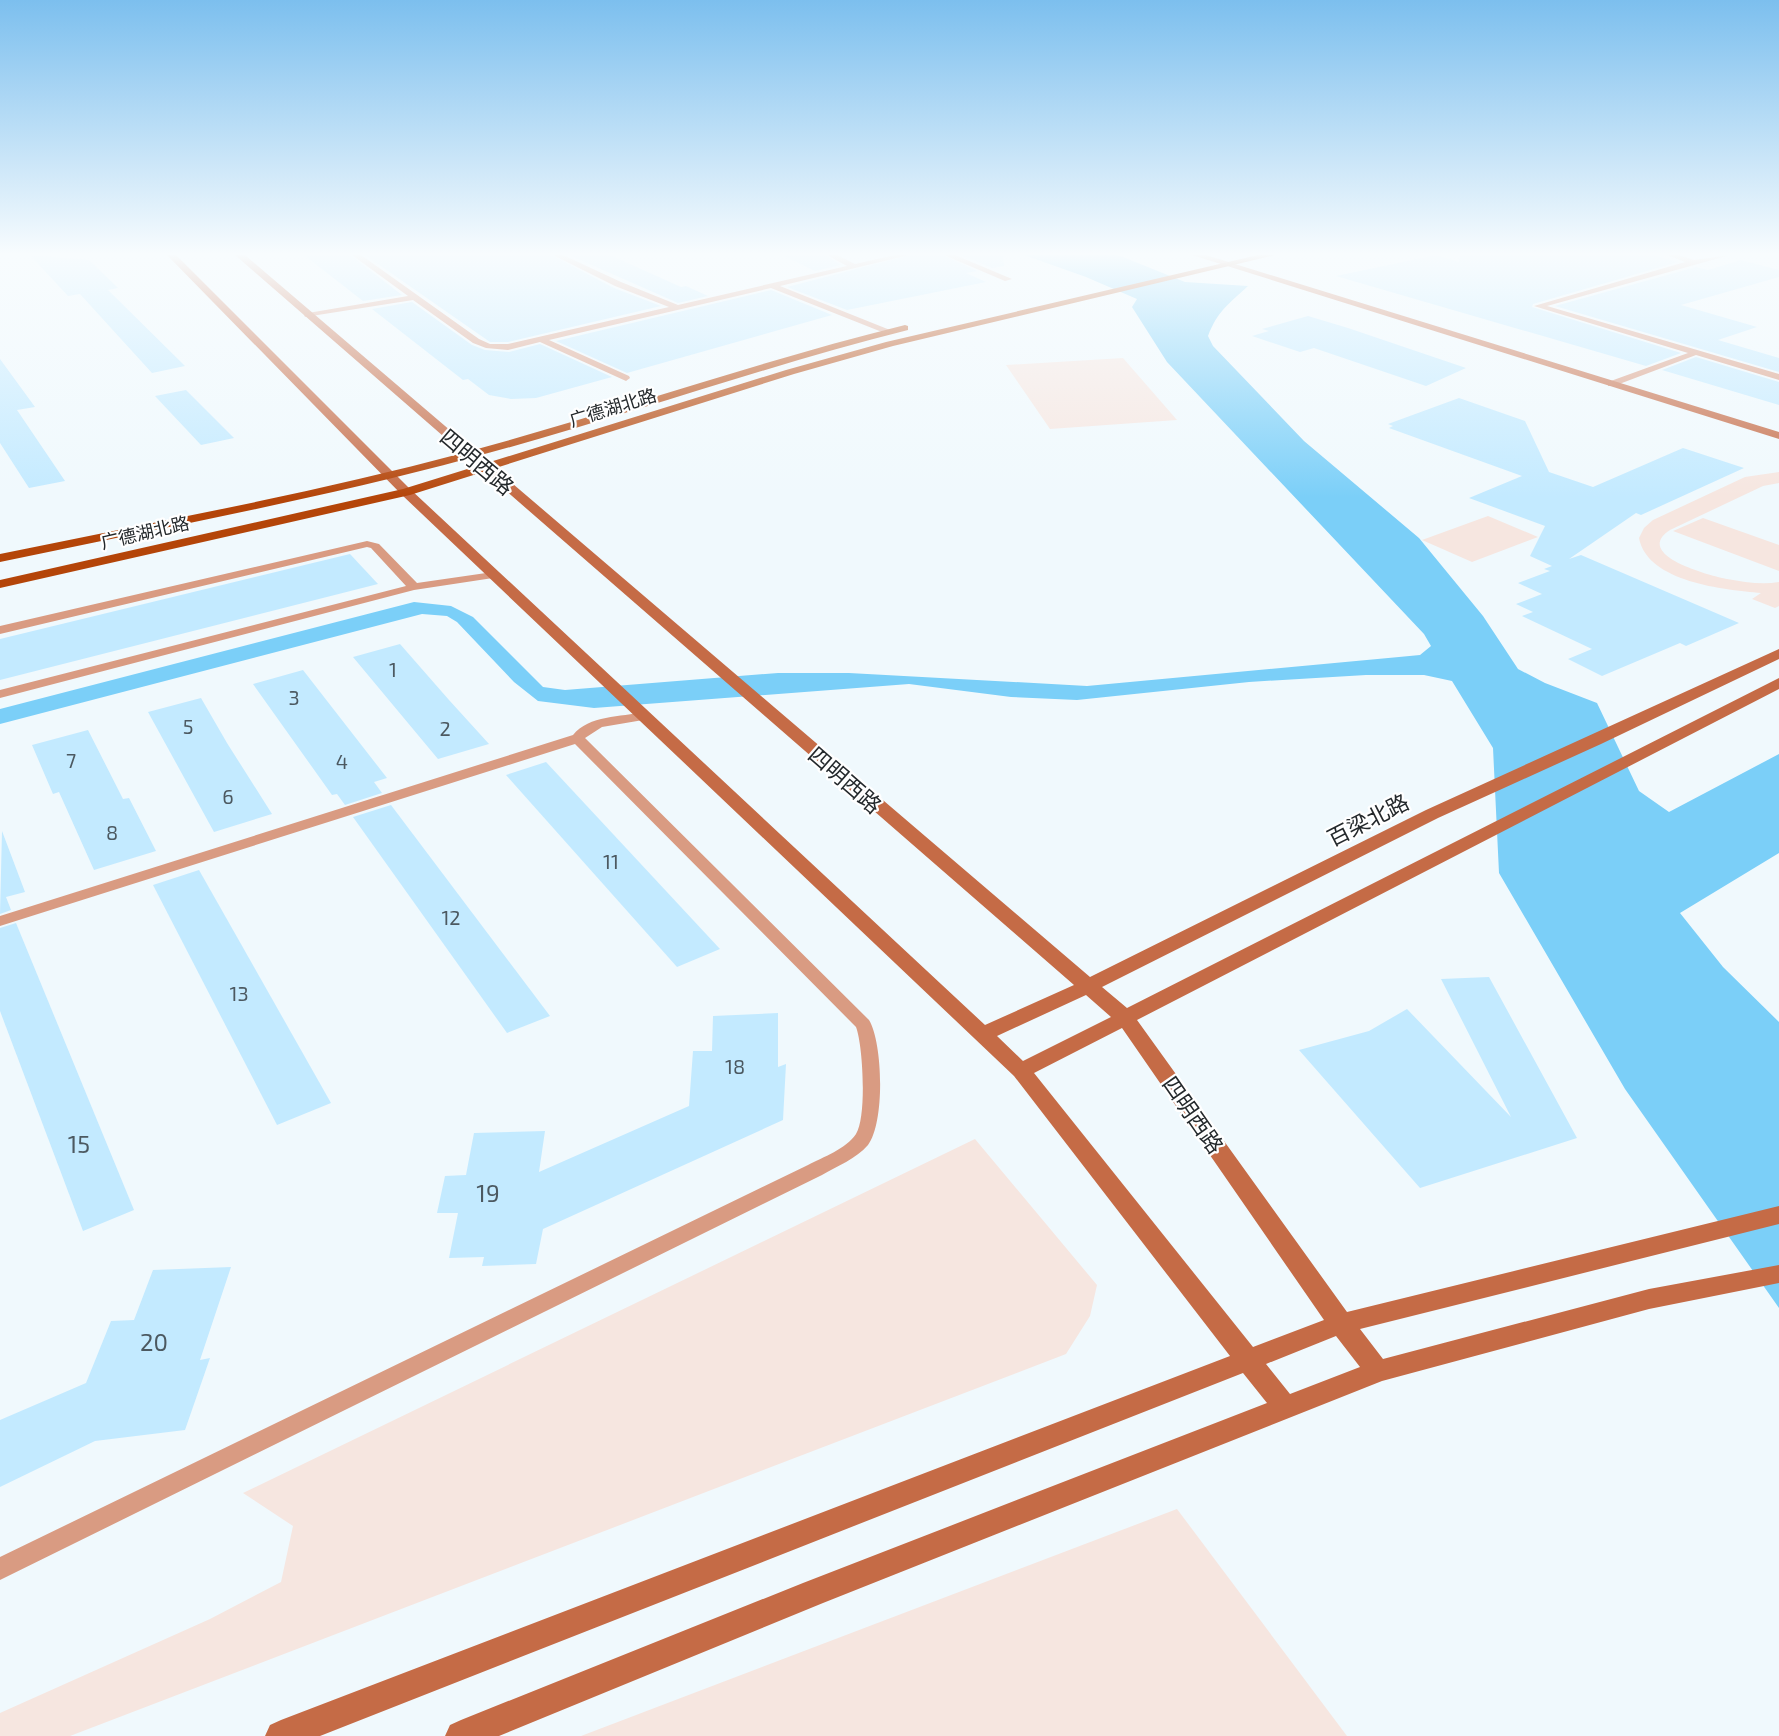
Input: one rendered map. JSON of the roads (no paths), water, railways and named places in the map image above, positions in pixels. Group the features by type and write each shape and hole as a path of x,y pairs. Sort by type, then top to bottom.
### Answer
{"main road":[{"path":"251,336 406,492 1021,1071 1249,1358 1285,1407"},
{"name":"四明西路","path":"332,336 1125,1018 1341,1324 1378,1371"},
{"name":"广德湖北路","path":"0,558 389,475 468,455 873,336"},
{"name":"广德湖北路","path":"0,584 406,492 834,359 927,336"},
{"path":"1456,336 1779,436"},
{"name":"百梁北路","path":"982,1035 1087,987 1432,814 1595,741 1779,653"},
{"path":"1021,1071 1779,683"},
{"path":"281,1736 1341,1324 1626,1251 1779,1215"},
{"path":"461,1736 813,1593 1378,1371 1649,1299 1779,1274"}],"lane":[{"path":"469,336 489,346 508,347 553,336"},
{"path":"1638,336 1779,377"},
{"path":"540,339 626,378"},
{"path":"1611,384 1695,353"},
{"path":"0,630 367,544 375,546 414,587"},
{"path":"0,694 414,587 493,575"},
{"path":"577,740 580,732 594,725 640,712"},
{"path":"0,921 571,739 577,740 863,1024 868,1036 869,1119 865,1136 848,1152 815,1170 0,1569"}],"water":[{"path":"1150,336 1208,336 1213,346 1304,441 1419,538 1483,616 1518,669 1545,683 1597,703 1639,791 1669,812 1779,754 1779,853 1680,913 1723,967 1779,1022 1779,1308 1625,1089 1499,873 1493,748 1452,681 1424,675 1366,675 1249,682 1077,700 1011,697 909,684 594,708 538,701 514,682 457,622 447,616 422,614 0,724 0,709 414,602 451,606 473,617 543,687 565,690 778,673 849,673 1087,686 1420,655 1431,646 1424,634 1167,362"}]}
